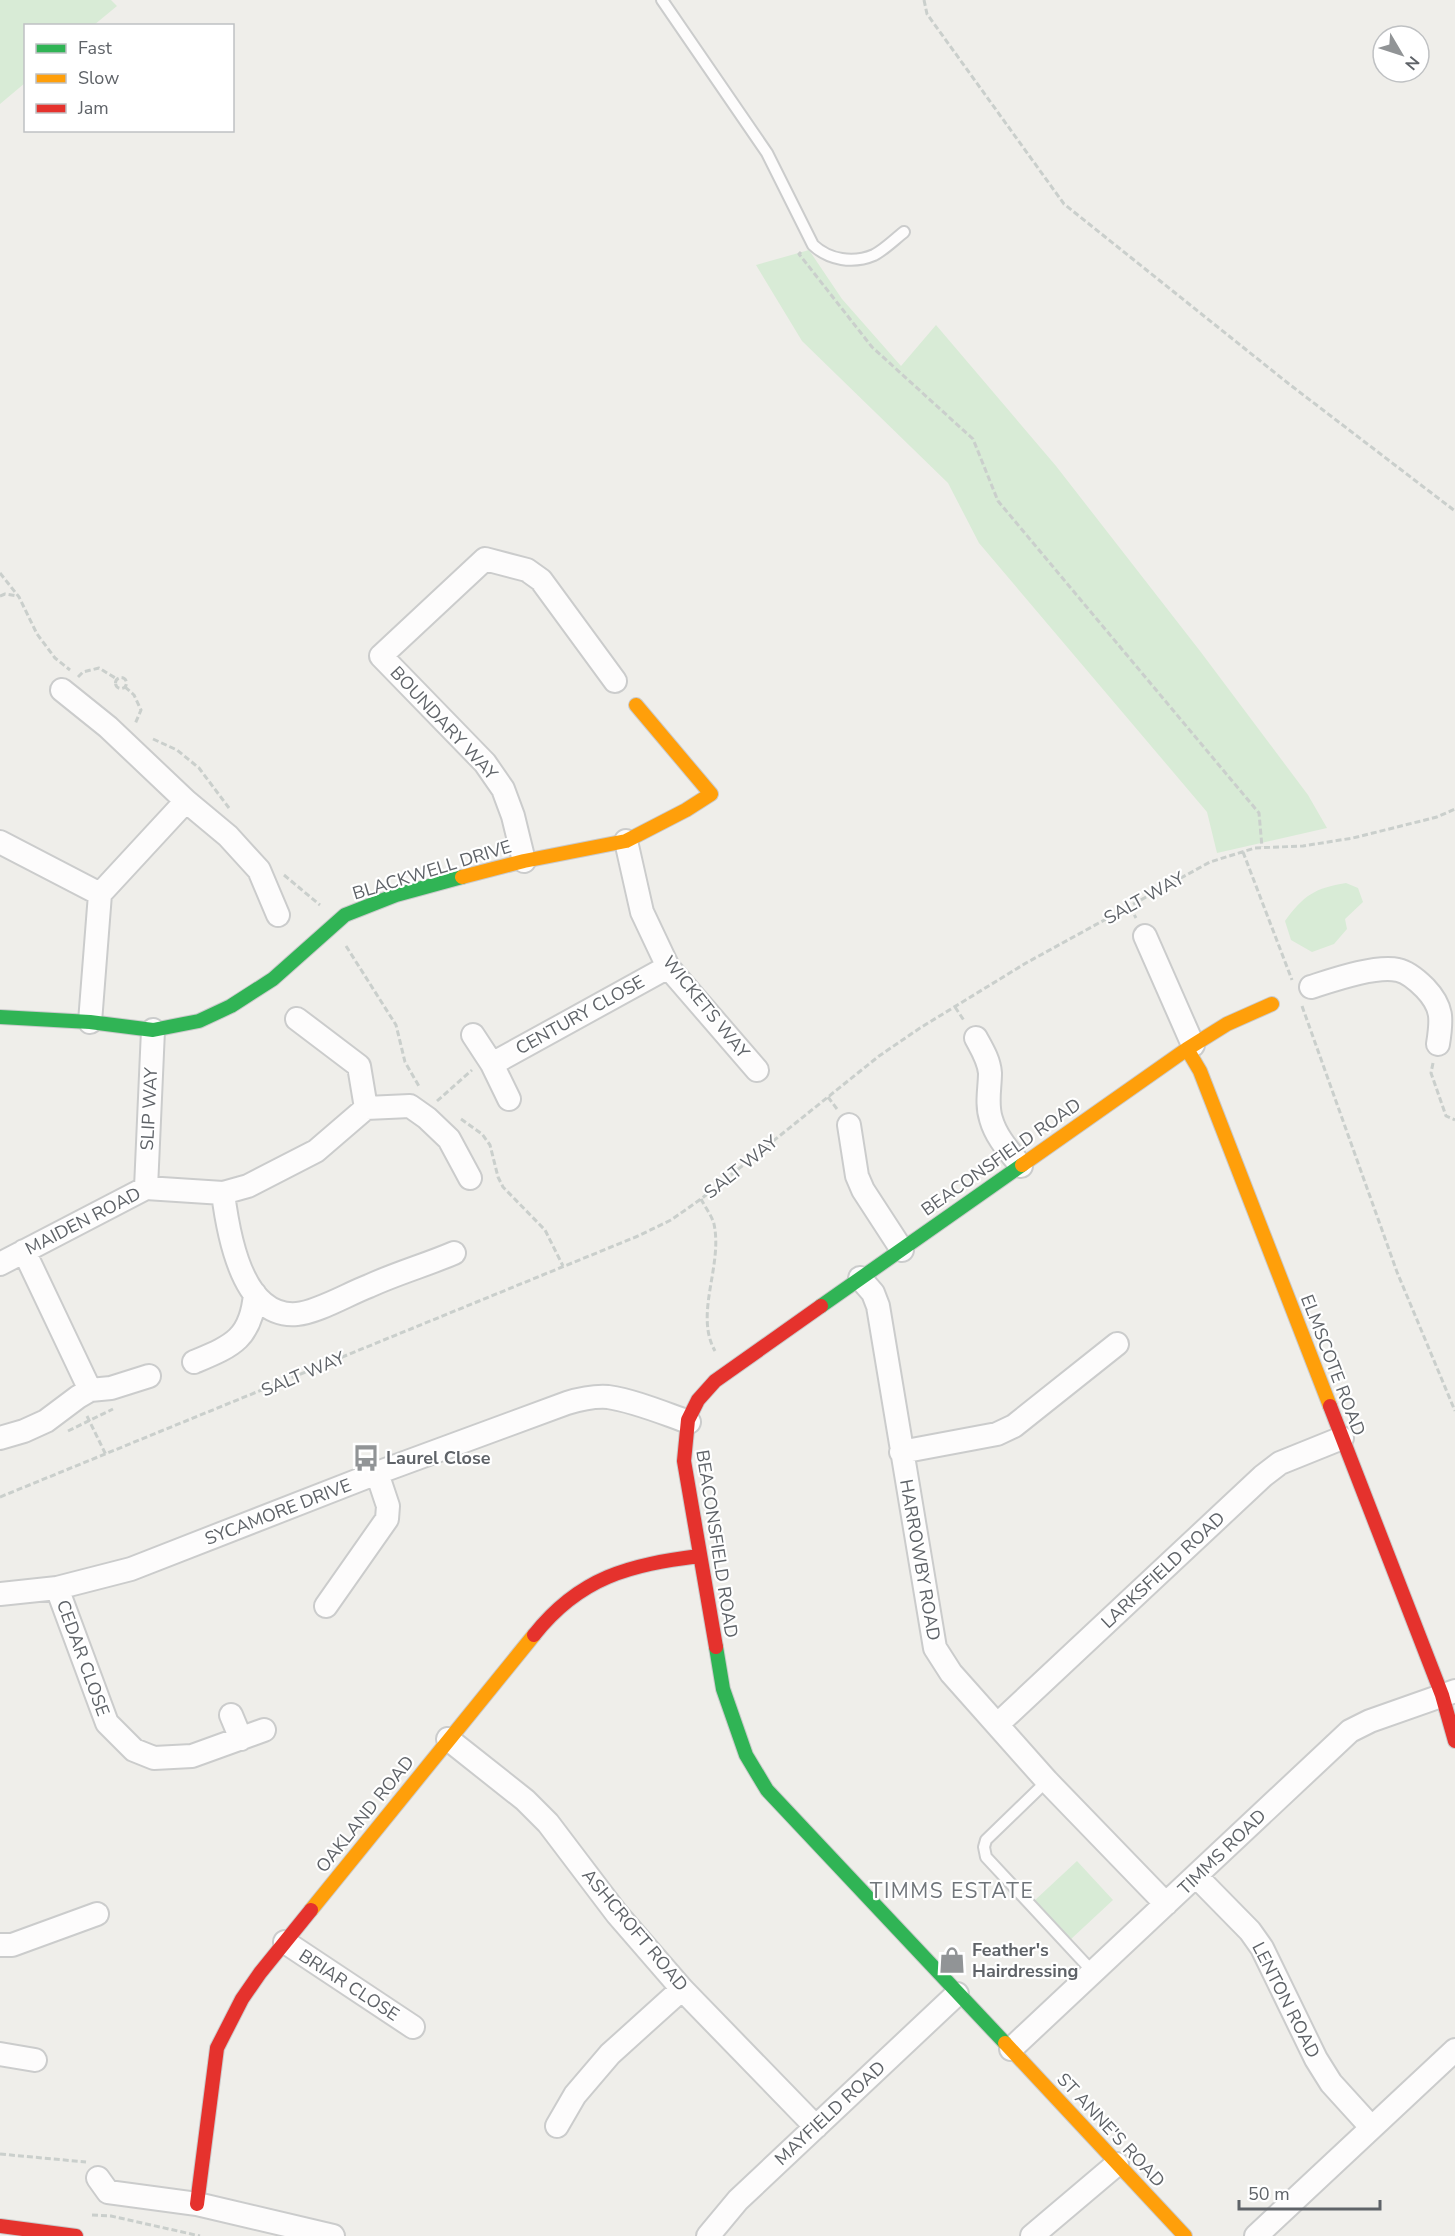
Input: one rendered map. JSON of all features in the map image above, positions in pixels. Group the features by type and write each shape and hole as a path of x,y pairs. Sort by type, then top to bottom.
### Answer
{"street":[{"name":"BOUNDARY WAY","path":"524,861 513,816 503,789 491,772 381,656 485,559 527,570 541,580 615,681"},
{"path":"70,683 108,727 186,801 228,837 258,870 278,915"},
{"name":"BLACKWELL DRIVE","path":"0,1017 90,1022 153,1030 199,1021 231,1006 273,979 345,915 396,896 524,861 626,841 686,810 711,794 636,705"},
{"path":"90,1022 100,894 186,801"},
{"name":"WICKETS WAY","path":"626,841 642,912 668,967 758,1070"},
{"path":"0,842 100,894"},
{"path":"1145,936 1190,1047"},
{"name":"CENTURY CLOSE","path":"489,1060 668,967"},
{"path":"1302,992 1344,975 1397,970 1420,983 1433,997 1447,1006 1438,1044"},
{"name":"BEACONSFIELD ROAD","path":"1011,2049 767,1790 746,1755 723,1689 699,1556 684,1461 683,1438 691,1411 700,1396 728,1372 1190,1047 1240,1017 1272,1004"},
{"path":"297,1019 359,1066 366,1108 410,1106 427,1118 449,1139 470,1178"},
{"name":"SLIP WAY","path":"146,1188 153,1030"},
{"path":"473,1035 509,1099"},
{"path":"976,1038 986,1056 990,1070 988,1100 990,1118 998,1137 1021,1166"},
{"name":"ELMSCOTE ROAD","path":"1190,1047 1342,1438 1449,1693"},
{"name":"MAIDEN ROAD","path":"0,1264 146,1188 223,1193 248,1186 316,1151 366,1108"},
{"path":"849,1125 856,1176 902,1250"},
{"path":"223,1193 227,1228 237,1259 262,1303 280,1313 298,1314 454,1253"},
{"path":"24,1251 84,1393"},
{"name":"HARROWBY ROAD","path":"860,1278 873,1293 878,1306 935,1648 951,1673 1047,1781 1166,1904"},
{"path":"194,1362 227,1348 240,1338 254,1312 255,1294"},
{"path":"901,1452 997,1434 1014,1426 1117,1344"},
{"path":"0,1438 46,1421 84,1393 111,1388 149,1376"},
{"name":"SYCAMORE DRIVE","path":"0,1594 57,1588 131,1569 377,1473 586,1398 608,1397 688,1422"},
{"name":"LARKSFIELD ROAD","path":"998,1725 1263,1476 1280,1463 1342,1438"},
{"path":"326,1606 387,1519 388,1506 377,1473"},
{"name":"OAKLAND ROAD","path":"197,2204 218,2048 242,1999 285,1942 547,1618 564,1603 607,1576 632,1567 699,1556"},
{"name":"CEDAR CLOSE","path":"57,1588 107,1723 134,1750 154,1758 192,1756 264,1730"},
{"path":"1449,1693 1455,1741"},
{"name":"TIMMS ROAD","path":"1011,2049 1350,1731 1449,1693"},
{"path":"231,1714 241,1739"},
{"name":"ASHCROFT ROAD","path":"448,1739 525,1800 548,1823 617,1914 682,1989 816,2127"},
{"name":"LENTON ROAD","path":"1196,1876 1250,1931 1262,1948 1316,2059 1331,2083 1371,2127"},
{"path":"0,1945 12,1945 97,1914"},
{"name":"BRIAR CLOSE","path":"285,1942 413,2027"},
{"path":"557,2126 575,2095 610,2054 682,1989"},
{"name":"MAYFIELD ROAD","path":"708,2236 738,2200 957,1994"},
{"name":"ST ANNE'S ROAD","path":"1011,2049 1185,2236"},
{"path":"1256,2236 1455,2050"},
{"path":"0,2054 35,2060"},
{"path":"1032,2236 1117,2164"},
{"path":"98,2178 108,2192 197,2204 333,2236"},
{"path":"0,2226 76,2236"}],"lane":[{"path":"662,0 767,153 812,243 822,254 848,260 874,255 904,232"},
{"path":"1047,1781 986,1840 984,1847 986,1857 1093,1972"}],"path":[{"path":"924,0 927,14 1064,204 1289,384 1455,511"},
{"path":"812,243 799,254 872,348 974,439 998,501 1259,813 1262,848"},
{"path":"0,596 5,594 19,597"},
{"path":"70,683 83,672 99,668 117,680"},
{"path":"117,680 125,679 125,687 134,695 141,710 135,726"},
{"path":"117,680 115,685 117,688 125,687"},
{"name":"SALT WAY","path":"0,1497 638,1236 671,1220 701,1199 879,1056 920,1028 1026,963 1210,862 1262,848 1303,846 1353,838 1437,817 1455,809"},
{"path":"1243,852 1302,992 1397,1272 1455,1410"},
{"path":"1438,1044 1431,1073 1446,1116 1455,1120"},
{"path":"427,1118 437,1101 489,1060"},
{"path":"701,1199 714,1222 716,1246 714,1278 706,1316 713,1347 728,1372"},
{"path":"84,1393 90,1422 106,1455"},
{"path":"62,1434 117,1407"},
{"path":"0,2154 96,2163 98,2178"},
{"path":"88,2214 111,2216 200,2236"}],"green space":[{"path":"0,0 111,0 117,6 95,24 24,24 24,84 0,104"},
{"path":"809,250 842,299 901,366 936,325 1056,466 1200,651 1308,795 1327,828 1217,853 1207,812 979,543 948,483 802,341 756,265"},
{"path":"1346,883 1358,888 1363,902 1345,919 1347,929 1334,944 1312,952 1291,940 1285,921 1298,905 1318,890"},
{"path":"1077,1861 1113,1900 1070,1940 1034,1901"}],"traffic: fast":[{"path":"0,1017 90,1022 153,1030 199,1021 231,1006 273,979 345,915 396,895 462,877"},
{"path":"821,1306 1022,1165"},
{"path":"716,1647 723,1689 746,1755 767,1790 1005,2043"}],"traffic: slow":[{"path":"462,877 524,861 626,841 686,810 711,794 636,705"},
{"path":"1022,1165 1187,1049 1227,1024 1272,1004"},
{"path":"1187,1049 1200,1071 1330,1406"},
{"path":"311,1910 534,1635"},
{"path":"1005,2043 1185,2236"}],"traffic: jam":[{"path":"716,1647 684,1461 688,1420 698,1400 715,1381 821,1306"},
{"path":"1330,1406 1442,1695 1455,1741"},
{"path":"534,1635 569,1599 608,1577 650,1564 699,1556"},
{"path":"197,2204 217,2048 242,1999 311,1910"},
{"path":"0,2226 76,2236"}],"place":[{"name":"Laurel Close","path":"366,1458"},
{"name":"Feather's Hairdressing","path":"952,1960"}],"district":[{"name":"TIMMS ESTATE","path":"952,1891"}]}
